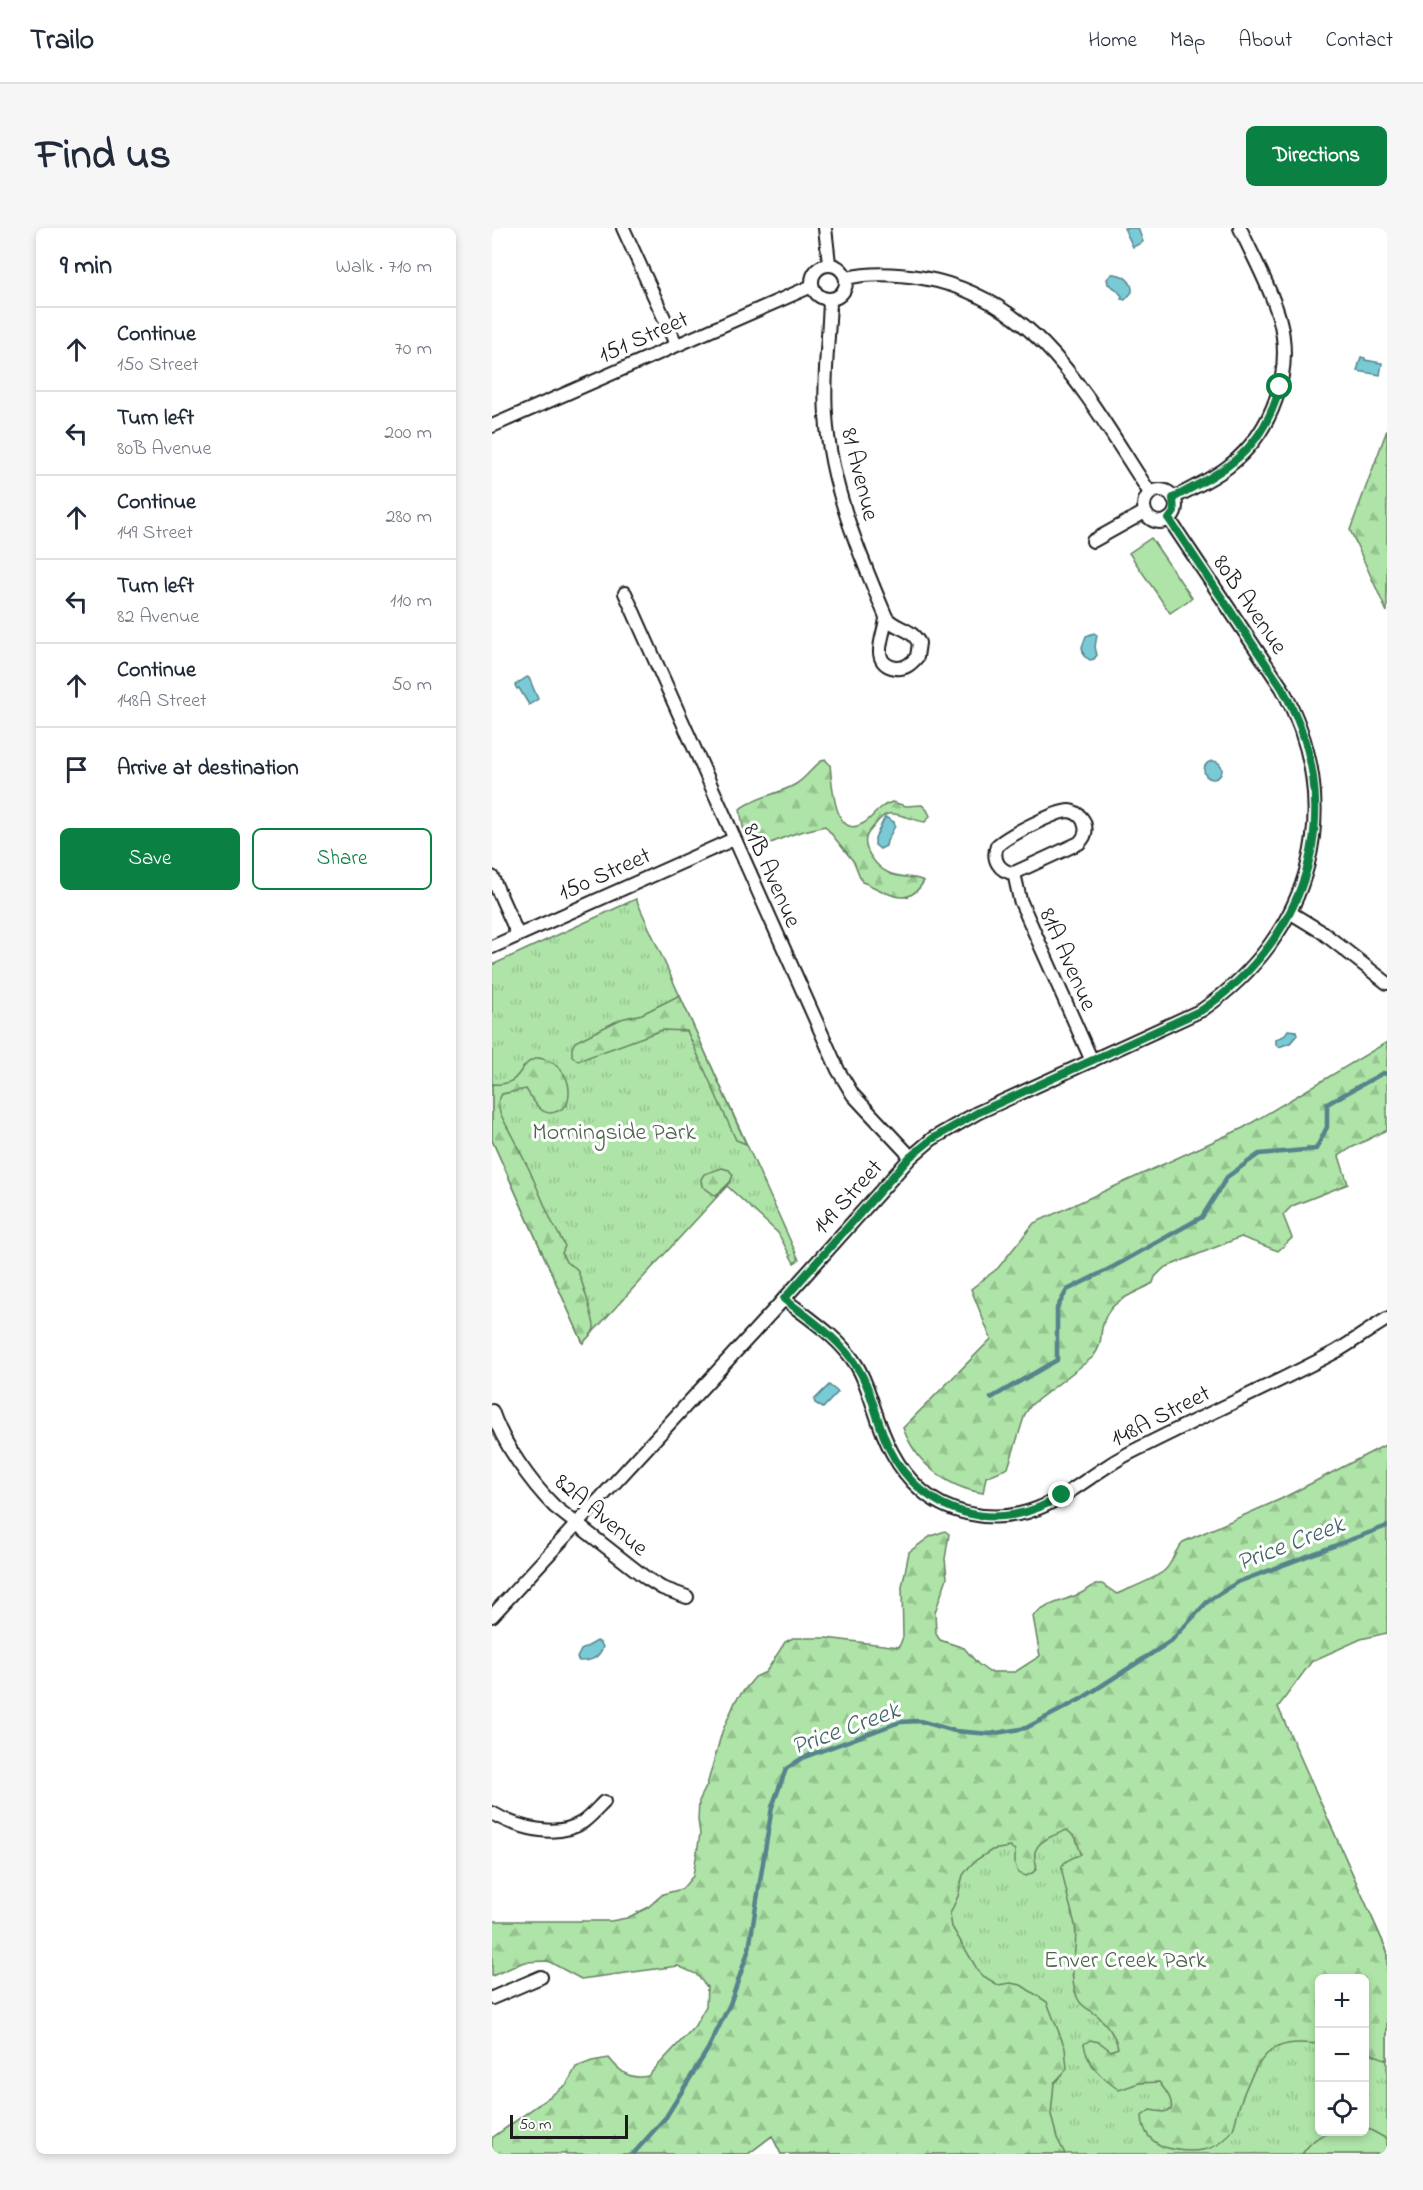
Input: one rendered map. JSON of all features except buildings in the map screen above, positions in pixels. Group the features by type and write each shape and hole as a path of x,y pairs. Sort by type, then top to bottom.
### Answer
{"street":[{"path":"623,228 676,344"},
{"path":"825,228 829,263"},
{"path":"1173,498 1225,469 1249,448 1268,418 1280,387 1283,347 1278,316 1240,228"},
{"path":"829,263 840,268 846,278 843,292 830,300 816,295 812,286 817,272 829,263"},
{"path":"846,278 887,274 942,282 974,293 1014,316 1042,341 1067,369 1150,493"},
{"name":"151 Street","path":"492,426 812,286"},
{"name":"81 Avenue","path":"830,300 825,406 831,461 843,502 886,617"},
{"path":"1163,490 1173,498 1174,512 1169,519 1155,521 1145,513 1145,500 1150,493 1163,490"},
{"path":"1093,541 1145,513"},
{"name":"80B Avenue","path":"1169,519 1282,688 1305,740 1314,784 1314,830 1309,861 1292,913"},
{"name":"81B Avenue","path":"625,593 843,1081 856,1099 910,1157"},
{"path":"1061,812 1072,812 1080,816 1086,829 1080,843 1014,873 1004,871 996,859 995,849 1002,841 1061,812"},
{"name":"150 Street","path":"492,947 734,839"},
{"name":"81A Avenue","path":"1014,873 1020,900 1092,1061"},
{"path":"492,877 518,935"},
{"path":"1292,913 1339,944 1387,983"},
{"name":"149 Street","path":"492,1616 784,1299 910,1157 932,1139 977,1113 1191,1017 1223,996 1258,962 1292,913"},
{"name":"148A Street","path":"784,1299 831,1336 847,1353 862,1377 892,1455 915,1485 945,1506 988,1516 1010,1515 1037,1509 1050,1503 1122,1457 1340,1349 1387,1319"},
{"name":"82A Avenue","path":"492,1414 522,1468 555,1507 646,1578 662,1588 687,1597"},
{"path":"492,1813 525,1827 559,1829 583,1822 604,1802"},
{"path":"492,1998 541,1977"}],"green space":[{"path":"1387,430 1387,612 1350,530"},
{"path":"1151,538 1192,598 1170,613 1129,553"},
{"path":"825,759 830,765 836,806 845,824 853,827 862,824 882,807 892,802 906,806 922,805 927,810 930,816 925,822 896,814 886,815 879,820 866,838 869,853 883,870 896,876 924,881 910,895 895,896 862,882 854,862 825,826 799,832 767,844 753,844 743,827 740,809 796,784"},
{"name":"Morningside Park","path":"636,899 799,1260 794,1263 778,1233 727,1186 583,1343 492,1140 492,965"},
{"path":"680,995 746,1144 736,1140 687,1031 662,1030 578,1061 572,1056 575,1042 621,1019 642,1014"},
{"path":"1387,1042 1387,1130 1339,1156 1348,1184 1292,1206 1283,1215 1292,1238 1278,1251 1241,1237 1164,1268 1155,1277 1153,1283 1118,1302 1107,1314 1102,1326 1099,1347 1093,1357 1031,1405 1025,1414 1008,1468 986,1477 983,1493 969,1490 945,1479 924,1462 903,1428 991,1339 971,1289 998,1268 1034,1223 1243,1128"},
{"path":"539,1058 554,1064 564,1074 569,1089 567,1105 552,1113 547,1113 537,1106 526,1089 502,1094 498,1102 500,1113 565,1246 562,1253 566,1262 576,1269 581,1280 594,1324 591,1334 583,1343 492,1140 492,1084 510,1082 526,1064"},
{"path":"722,1168 729,1170 733,1175 730,1182 716,1196 702,1186 701,1179 704,1174"},
{"path":"1387,1444 1387,1633 1361,1639 1312,1661 1278,1707 1387,1951 1387,2060 1369,2053 1369,1974 1315,1974 1315,2044 1285,2044 1267,2054 1250,2079 1233,2129 1227,2137 1211,2148 1193,2151 1164,2147 1155,2142 1144,2127 1142,2116 1150,2110 1163,2112 1171,2110 1170,2099 1159,2082 1139,2083 1119,2090 1096,2070 1086,2052 1084,2044 1090,2040 1099,2042 1111,2051 1118,2048 1108,2027 1082,2005 1075,1990 1073,1972 1076,1934 1062,1866 1068,1860 1081,1854 1076,1838 1067,1830 1040,1844 1035,1852 1035,1871 1026,1876 1018,1873 1015,1864 1015,1850 1010,1847 992,1850 976,1860 963,1875 958,1896 950,1914 952,1927 980,1974 998,1985 1010,1983 1021,1985 1047,2002 1065,2048 1067,2069 1054,2083 1051,2115 1057,2138 1065,2154 781,2154 772,2136 748,2154 492,2154 492,2138 567,2084 576,2067 609,2058 626,2074 636,2077 648,2076 694,2027 706,2006 707,1987 696,1974 678,1966 581,1979 548,1961 524,1962 492,1976 492,1921 611,1921 627,1918 647,1908 663,1894 682,1889 693,1876 700,1834 699,1801 707,1785 722,1732 736,1700 755,1677 766,1672 785,1642 793,1638 826,1638 899,1647 903,1637 902,1587 909,1552 931,1536 945,1531 949,1534 945,1559 947,1578 935,1612 936,1634 940,1640 964,1648 978,1664 989,1672 1015,1672 1040,1656 1033,1616 1040,1610 1081,1593 1095,1584 1102,1584 1117,1594 1148,1580 1168,1567 1183,1542 1281,1499"},
{"name":"Enver Creek Park","path":"1265,1680 1387,1951 1387,2154 781,2154 772,2136 748,2154 572,2154 749,2076 796,1895"},
{"path":"1369,2129 1387,2139 1387,2154 1302,2154 1320,2136 1369,2136"}],"water":[{"path":"1124,228 1138,228 1143,242 1133,247"},
{"path":"1112,274 1123,277 1131,285 1132,292 1125,300 1121,299 1122,296 1116,289 1108,284 1107,279"},
{"path":"1361,357 1382,363 1380,375 1357,371"},
{"path":"1094,633 1097,635 1095,647 1097,655 1090,660 1084,656 1082,647 1086,636"},
{"path":"527,677 538,699 529,705 515,685"},
{"path":"1209,761 1217,761 1222,766 1220,777 1209,779 1204,774 1204,766"},
{"path":"885,817 894,822 895,826 886,846 880,849 875,845 875,838"},
{"path":"1288,1030 1296,1031 1297,1035 1290,1043 1279,1047 1276,1039 1284,1036"},
{"path":"829,1385 838,1392 823,1408 814,1400"},
{"path":"597,1641 603,1647 599,1655 590,1660 579,1661 577,1658 581,1650"}],"waterway":[{"path":"991,1398 1057,1360 1057,1308 1067,1290 1202,1217 1227,1177 1259,1154 1316,1149 1327,1127 1327,1104 1383,1073 1387,1074"},
{"name":"Price Creek","path":"633,2154 666,2117 708,2049 730,2004 749,1949 772,1807 786,1769 802,1758 900,1722 920,1721 955,1731 990,1734 1026,1728 1081,1699 1171,1641 1208,1601 1238,1582 1387,1526"}],"route":[{"path":"1062,1495 1031,1511 1010,1515 981,1516 945,1506 925,1494 892,1455 871,1398 852,1359 837,1341 784,1299 910,1157 932,1139 977,1113 1191,1017 1223,996 1258,962 1292,913 1309,861 1314,830 1314,784 1305,740 1282,688 1169,519 1175,507 1173,498 1225,469 1254,442 1273,409 1280,387"}]}
